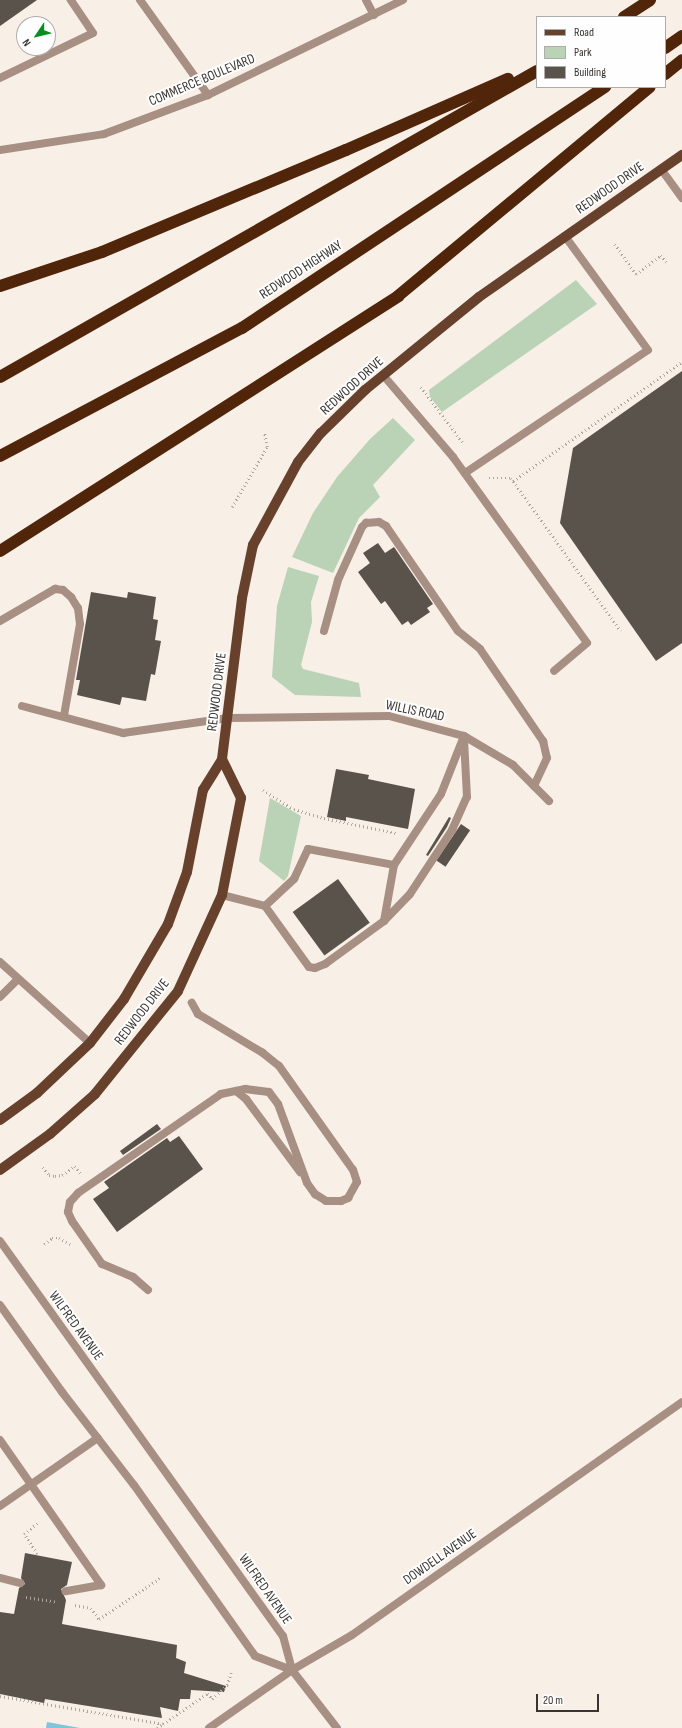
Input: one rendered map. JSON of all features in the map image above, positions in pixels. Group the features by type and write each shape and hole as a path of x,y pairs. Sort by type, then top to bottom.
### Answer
{"highway":[{"path":"626,16 650,0"},
{"path":"666,47 682,36"},
{"path":"666,73 682,60"},
{"path":"0,286 102,252 346,150 536,67"},
{"path":"0,377 536,72"},
{"name":"REDWOOD HIGHWAY","path":"0,456 242,328 603,88"},
{"path":"0,551 398,296 649,88"}],"main road":[{"name":"REDWOOD DRIVE","path":"0,1120 37,1092 90,1043 124,999 168,924 187,872 203,790 222,759 242,598 253,545 298,462 321,433 383,375 479,297 682,154"},
{"name":"REDWOOD DRIVE","path":"0,1170 50,1134 100,1089 178,991 222,895 241,798 222,759"}],"street":[{"path":"0,78 93,33 71,0"},
{"path":"140,0 208,95"},
{"path":"366,0 374,15"},
{"name":"COMMERCE BOULEVARD","path":"0,150 104,134 208,95 403,0"},
{"path":"661,169 682,198"},
{"path":"464,473 648,350 565,236"},
{"path":"383,375 464,473 587,644 554,671"},
{"path":"324,631 338,580 362,527 366,523 379,522 386,526 458,631 480,649 543,741 547,758 534,786"},
{"path":"0,621 55,588 63,590 71,597 78,608 80,624 64,716"},
{"name":"WILLIS ROAD","path":"22,706 64,716 123,734 228,718 389,716 464,736 513,765 550,801"},
{"path":"384,921 394,865 441,794 464,736"},
{"path":"222,895 265,906 309,967 314,968 325,964 384,921 410,894 452,830 467,797 464,736"},
{"path":"265,906 294,879 308,849 394,865"},
{"path":"0,962 90,1043"},
{"path":"0,997 18,979"},
{"path":"192,1003 198,1014 263,1053 279,1066 353,1170 357,1182 348,1198 333,1202 326,1201 315,1194 246,1099 236,1091"},
{"path":"148,1290 133,1277 102,1264 72,1221 68,1212 70,1202 89,1185 221,1094 236,1091 266,1090 273,1098 307,1182"},
{"name":"WILFRED AVENUE","path":"0,1241 282,1636 292,1670"},
{"path":"0,1304 255,1656 292,1670 337,1728"},
{"name":"DOWDELL AVENUE","path":"209,1728 292,1670 352,1635 682,1402"},
{"path":"0,1506 98,1438"},
{"path":"0,1440 101,1585 66,1592"},
{"path":"0,1578 20,1583"}],"path":[{"path":"615,244 636,274 661,255 666,262"},
{"path":"513,481 682,362"},
{"path":"421,387 465,446"},
{"path":"232,508 267,447 264,432"},
{"path":"489,478 511,478 620,631"},
{"path":"263,790 294,809 324,818 396,833"},
{"path":"43,1167 51,1176 58,1177 75,1166 89,1185"},
{"path":"35,1516 39,1522 24,1534 37,1554"},
{"path":"157,1728 208,1693 212,1699 228,1685 231,1673"},
{"path":"0,1696 163,1724"}],"green space":[{"path":"576,280 597,304 442,412 430,397 429,390"},
{"path":"393,418 415,440 373,485 380,497 359,518 333,573 292,557 313,513 337,477 370,439"},
{"path":"288,567 319,576 311,602 312,622 301,665 303,669 359,683 361,697 295,695 272,677 277,606"},
{"path":"270,798 301,816 288,876 284,881 259,861"}],"water":[{"path":"47,1722 80,1728 46,1728"}],"building":[{"path":"0,0 37,0 0,26"},
{"path":"682,371 682,643 656,661 560,523 573,448"},
{"path":"378,543 385,553 394,547 433,604 427,608 430,612 411,625 408,621 402,625 385,601 381,604 358,572 370,563 363,553"},
{"path":"91,592 127,598 128,592 156,597 153,619 158,620 155,640 161,641 155,675 151,674 146,701 122,697 120,705 77,695 80,680 76,680"},
{"path":"336,769 369,775 368,779 415,789 408,829 346,817 346,821 327,817"},
{"path":"449,817 451,818 447,827 428,856 426,855"},
{"path":"461,824 470,830 446,867 436,860"},
{"path":"338,879 370,923 324,956 293,912"},
{"path":"157,1124 161,1129 123,1155 120,1151"},
{"path":"179,1136 203,1169 117,1232 93,1199 109,1188 104,1182 167,1138 170,1142"},
{"path":"25,1553 72,1562 67,1585 61,1589 66,1600 62,1624 177,1645 176,1658 186,1662 184,1673 226,1686 224,1692 191,1690 190,1699 180,1699 178,1711 160,1707 162,1718 45,1699 44,1703 0,1694 0,1612 14,1614 19,1588 25,1584 21,1578"}]}
